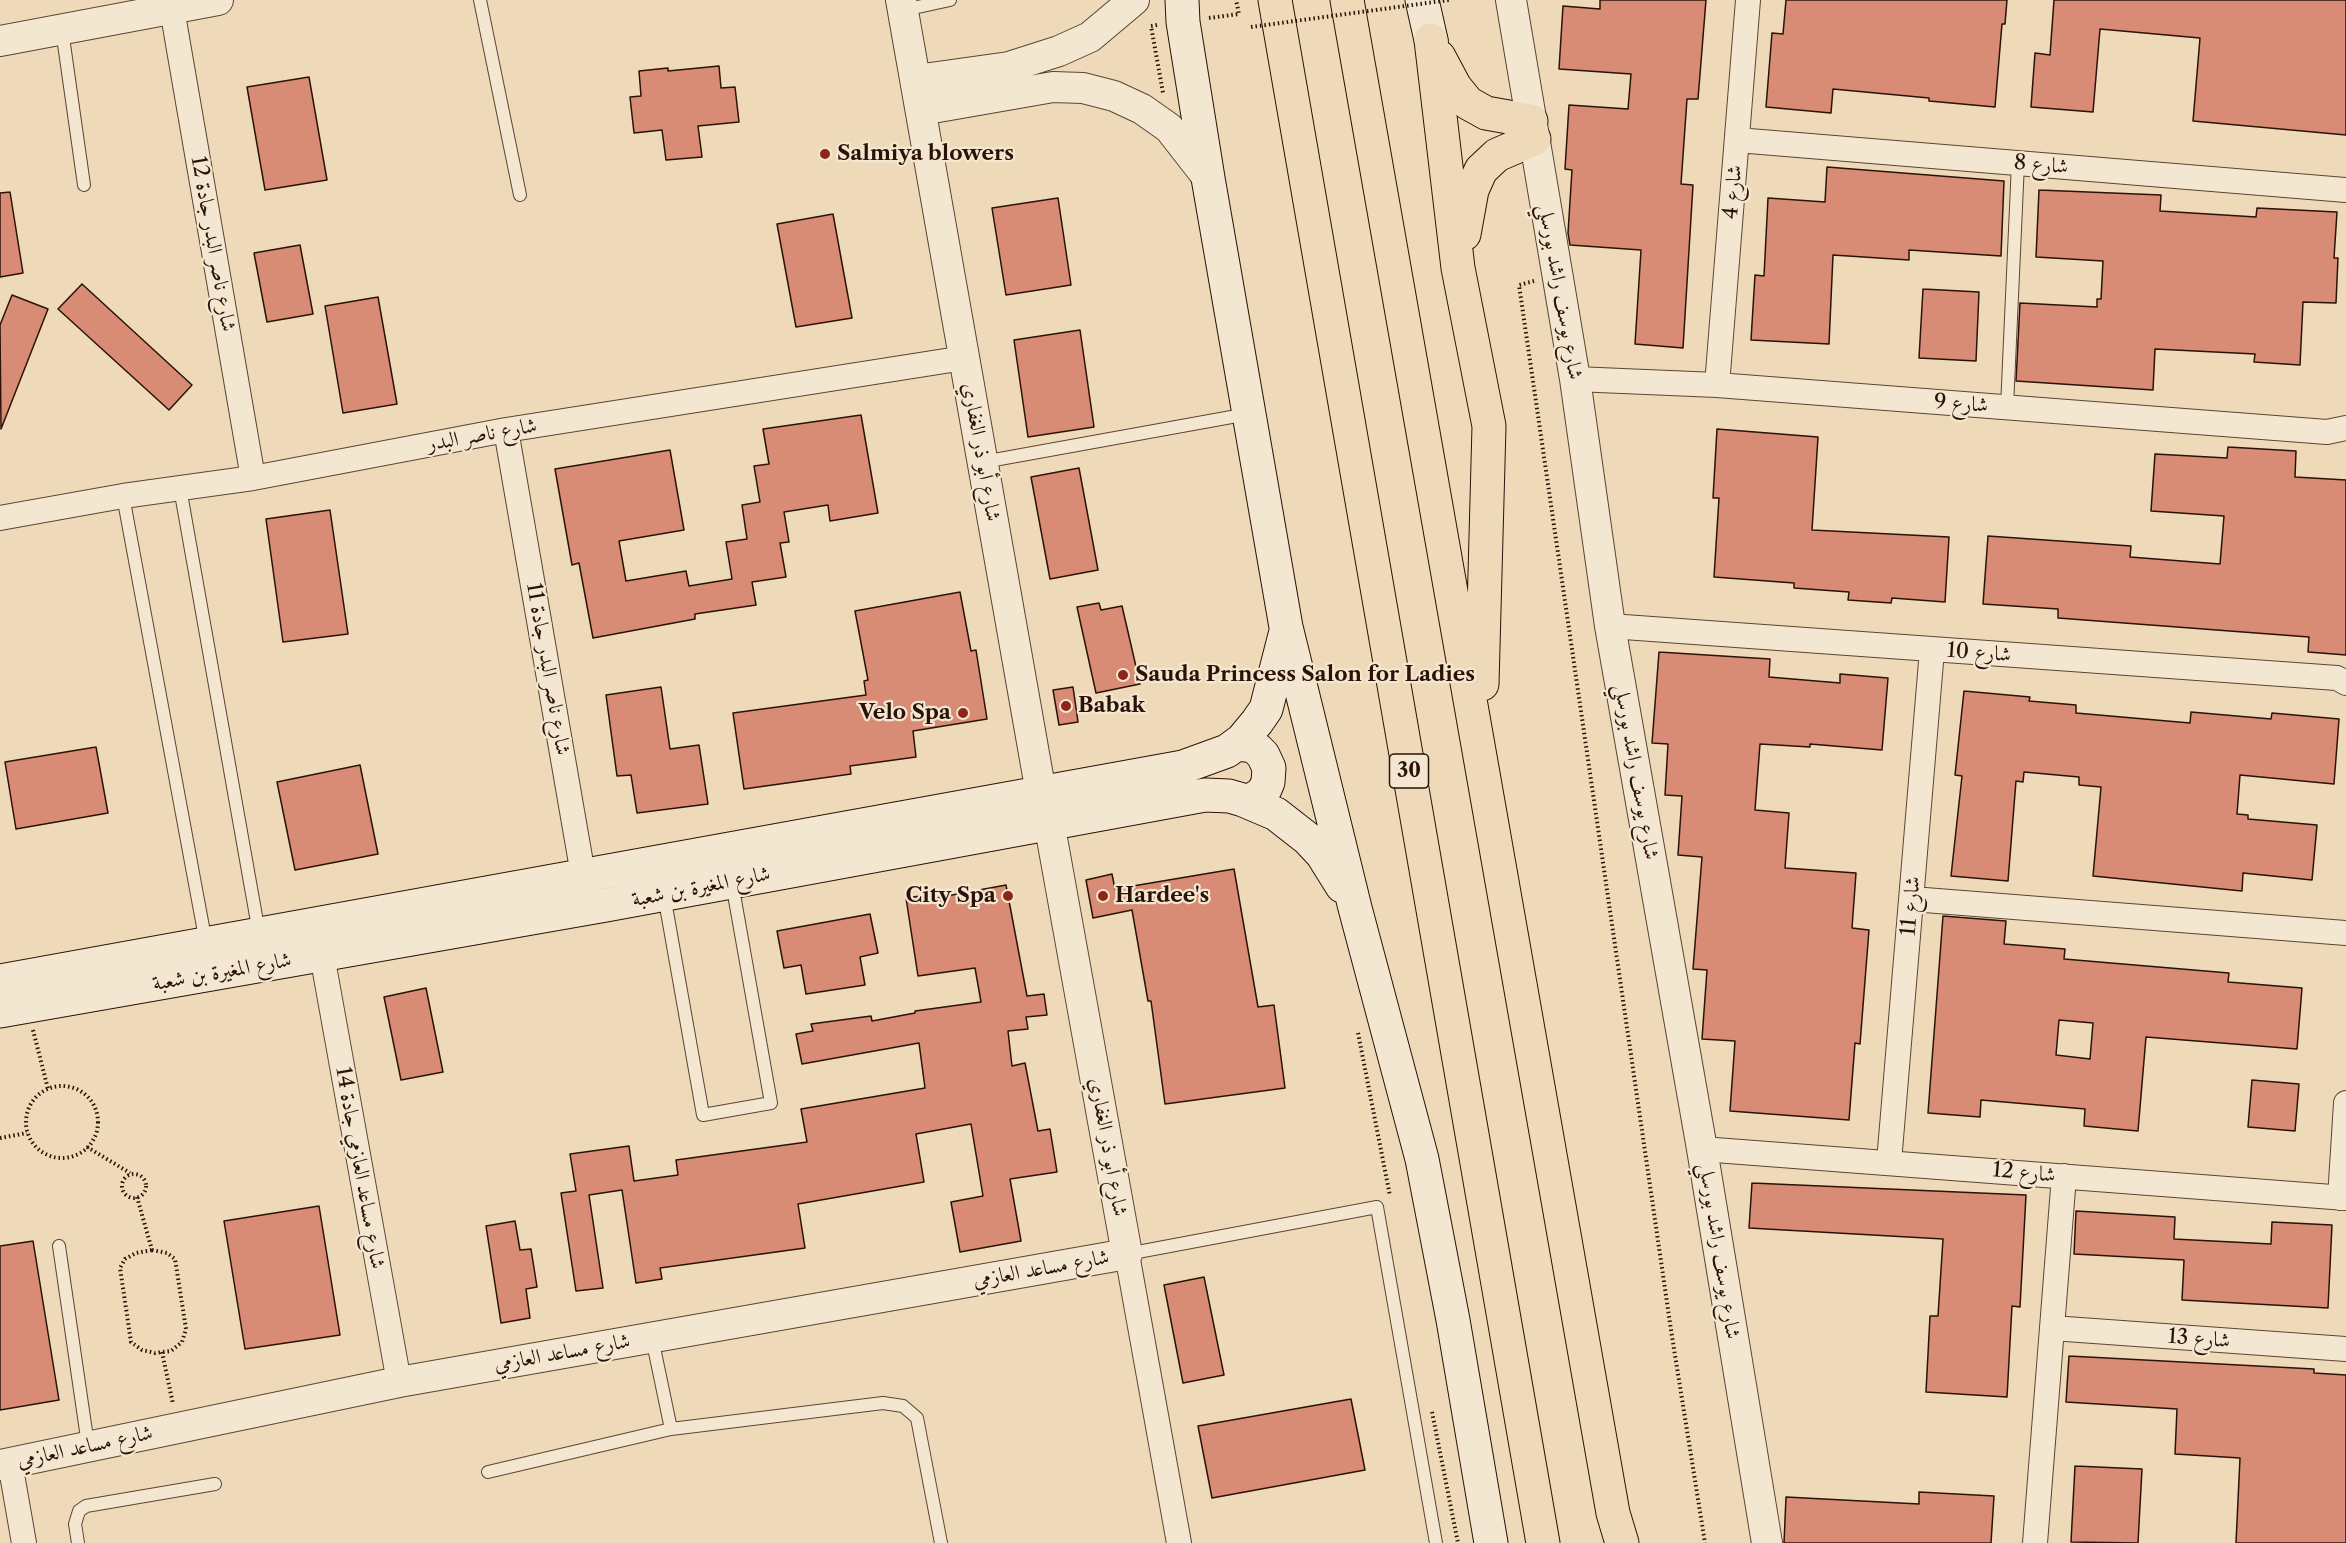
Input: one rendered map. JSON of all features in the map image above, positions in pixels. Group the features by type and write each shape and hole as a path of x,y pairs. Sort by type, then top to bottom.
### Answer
{"highway":[{"name":"30","path":"1275,0 1543,1543"},
{"path":"1347,0 1618,1533"},
{"path":"1431,40 1458,268 1489,426 1480,755"},
{"path":"1431,40 1455,87 1468,103 1486,113 1532,130"},
{"path":"1458,268 1469,200 1476,180 1488,162 1532,130"}],"main road":[{"path":"1182,0 1183,21 1208,178 1286,627 1355,908 1422,1159 1453,1320 1491,1543"},
{"path":"1422,0 1431,40"},
{"name":"شارع المغيرة بن شعبة","path":"14,1009 322,955 586,892 664,894 732,881 1045,808 1183,767 1206,760 1238,744 1266,709 1286,627"},
{"path":"1238,744 1252,746 1258,750 1269,768 1265,789 1249,802"},
{"name":"شارع المغيرة بن شعبة","path":"0,981 259,935 586,892 1045,808 1205,795 1229,796 1276,814 1308,839 1322,854 1355,908"}],"street":[{"path":"0,42 218,0"},
{"path":"916,80 1009,67 1059,51 1090,37 1134,0"},
{"name":"شارع يوسف راشد بورسلي","path":"1511,0 1575,379 1610,626 1702,1149 1767,1543"},
{"name":"شارع 4","path":"1717,385 1748,0"},
{"name":"شارع أبو ذر الغفاري","path":"902,5 1179,1543"},
{"name":"شارع ناصر البدر جادة 12","path":"172,9 253,478"},
{"path":"921,110 1053,87 1083,88 1114,96 1142,109 1169,128 1208,178"},
{"name":"شارع 8","path":"1737,140 2346,189"},
{"name":"شارع ناصر البدر","path":"0,518 123,496 253,478 506,430 964,358"},
{"name":"شارع 9","path":"1575,379 1717,385 2327,432 2346,428"},
{"name":"شارع ناصر البدر جادة 11","path":"506,430 586,892"},
{"name":"شارع 10","path":"1610,626 2337,678 2346,683"},
{"name":"شارع 11","path":"1889,1162 1932,650"},
{"path":"1912,899 2346,933"},
{"name":"شارع مساعد العازمي جادة 14","path":"322,955 399,1382"},
{"path":"2343,1198 2346,1103"},
{"name":"شارع 12","path":"1702,1149 2343,1198"},
{"path":"2035,1543 2064,1176"},
{"name":"شارع مساعد العازمي","path":"5,1464 399,1382 1127,1254"},
{"name":"شارع 13","path":"2052,1328 2346,1349"},
{"path":"5,1464 24,1543"}],"lane":[{"path":"480,0 520,195"},
{"path":"902,5 950,0"},
{"path":"62,30 84,184"},
{"path":"2007,407 2018,163"},
{"path":"983,462 1249,413"},
{"path":"180,488 259,935"},
{"path":"123,496 206,944"},
{"path":"664,894 703,1115 771,1103 732,881"},
{"path":"1127,1254 1377,1207 1436,1543"},
{"path":"59,1246 88,1445"},
{"path":"652,1337 671,1429"},
{"path":"488,1472 671,1429 883,1403 903,1406 917,1418 941,1543"},
{"path":"78,1543 75,1524 79,1511 86,1506 215,1484"}],"path":[{"path":"1236,0 1239,14"},
{"path":"1251,27 1449,0"},
{"path":"1557,274 1520,285 1667,1306 1706,1543"},
{"path":"14,1009 48,1089"},
{"path":"61,1086 74,1088 85,1095 94,1106 98,1118 97,1132 87,1147 81,1153 69,1158 56,1158 38,1149 27,1133 25,1120 29,1107 36,1096 48,1089 61,1086"},
{"path":"0,1138 27,1133"},
{"path":"87,1147 130,1173 137,1173 143,1177 147,1183 142,1196 128,1197 123,1191 124,1178 130,1173"},
{"path":"138,1197 152,1250"},
{"path":"152,1250 167,1253 175,1259 186,1329 182,1342 171,1351 142,1350 131,1342 120,1268 125,1259 136,1253 152,1250"},
{"path":"162,1352 179,1428"}],"building":[{"path":"1600,0 1706,0 1698,99 1687,99 1681,184 1693,185 1683,348 1635,344 1641,250 1570,245 1568,233 1572,170 1565,169 1569,105 1628,109 1631,74 1559,69 1563,6 1600,9"},
{"path":"1786,0 2007,0 2005,24 2002,24 1995,107 1833,89 1831,113 1766,107 1772,33 1783,34"},
{"path":"2054,0 2346,0 2346,135 2193,121 2200,38 2100,29 2093,112 2031,107 2035,53 2050,55"},
{"path":"719,66 721,88 735,87 739,122 698,126 702,157 666,160 662,130 634,133 630,97 641,96 639,71 668,68 668,71"},
{"path":"309,77 327,180 265,190 247,87"},
{"path":"1827,167 2004,181 2001,256 1909,250 1909,260 1833,255 1829,344 1751,340 1755,275 1764,276 1768,198 1825,202"},
{"path":"2039,190 2161,195 2160,211 2256,217 2257,208 2337,212 2334,258 2338,258 2336,303 2303,302 2300,365 2254,362 2255,354 2155,349 2153,390 2016,381 2020,303 2097,307 2097,299 2101,299 2103,261 2036,257"},
{"path":"10,192 23,273 0,277 0,193"},
{"path":"1058,198 1071,285 1006,295 992,208"},
{"path":"833,214 852,318 796,327 777,224"},
{"path":"300,245 313,314 267,322 254,253"},
{"path":"82,284 192,385 169,410 58,309"},
{"path":"1923,289 1979,292 1976,361 1919,358"},
{"path":"12,295 48,309 1,429 0,325"},
{"path":"378,297 397,404 343,413 325,306"},
{"path":"1080,330 1094,427 1028,437 1014,340"},
{"path":"861,415 878,513 830,521 828,505 784,512 789,542 780,543 786,577 752,582 756,605 695,614 695,619 593,638 579,563 572,565 555,469 670,450 684,530 619,541 626,581 686,571 689,586 732,579 726,542 747,539 742,505 760,502 754,466 769,464 763,429"},
{"path":"1717,429 1818,437 1812,530 1949,537 1945,602 1892,598 1891,603 1848,600 1849,592 1794,588 1794,583 1714,577 1719,498 1713,498"},
{"path":"2228,447 2296,451 2295,477 2346,480 2346,655 2308,652 2309,637 2058,618 2058,609 1983,604 1988,536 2131,546 2130,557 2220,564 2224,516 2151,511 2155,454 2227,458"},
{"path":"1079,468 1098,570 1050,579 1031,477"},
{"path":"330,510 348,634 283,642 266,519"},
{"path":"960,592 971,651 976,650 987,719 913,731 916,757 850,766 851,774 744,789 733,713 866,695 864,681 868,680 855,611"},
{"path":"1099,603 1101,610 1122,606 1140,684 1096,693 1077,607"},
{"path":"1659,652 1770,659 1769,677 1840,683 1840,674 1888,678 1882,750 1810,744 1810,747 1760,744 1755,810 1789,813 1785,868 1856,873 1852,928 1869,930 1860,1044 1855,1043 1849,1120 1730,1111 1735,1041 1702,1039 1707,970 1693,969 1702,857 1678,855 1682,796 1665,795 1668,744 1652,743"},
{"path":"661,687 670,749 699,745 708,804 637,813 631,775 617,776 606,695"},
{"name":"Babak","path":"1073,687 1078,722 1059,725 1053,690"},
{"path":"1964,691 2030,697 2029,701 2076,705 2076,713 2190,723 2191,712 2271,719 2272,713 2339,719 2334,784 2240,775 2237,814 2248,815 2248,819 2317,825 2312,880 2243,873 2242,891 2093,876 2101,787 2079,785 2079,777 2024,772 2023,782 2016,781 2008,881 1951,876 1962,776 1955,775"},
{"path":"96,747 108,813 16,829 5,762"},
{"path":"360,765 378,854 295,870 277,782"},
{"path":"1234,869 1258,1007 1274,1005 1285,1088 1165,1104 1151,1001 1148,1001 1132,910 1093,918 1086,880 1112,874 1115,889"},
{"path":"1006,885 1027,996 1044,994 1047,1015 1026,1017 1028,1029 1008,1031 1012,1066 1025,1063 1038,1131 1050,1129 1057,1172 1010,1179 1021,1241 960,1252 951,1202 983,1196 971,1124 916,1134 924,1182 798,1204 805,1248 660,1268 662,1279 636,1283 622,1190 589,1195 603,1288 576,1291 561,1193 576,1191 570,1154 629,1146 634,1181 678,1175 676,1160 807,1142 801,1109 925,1088 919,1043 802,1064 796,1034 813,1031 811,1024 871,1016 872,1021 915,1013 915,1011 981,1002 975,968 918,976 906,898 935,894 936,898"},
{"path":"870,914 878,953 860,957 865,985 806,994 801,965 784,968 777,931"},
{"path":"1943,916 2006,921 2004,944 2065,949 2064,959 2229,973 2228,982 2302,988 2297,1049 2146,1037 2138,1131 2084,1126 2085,1109 1981,1100 1980,1117 1928,1113","holes":["2059,1020 2093,1023 2090,1059 2056,1055"]},
{"path":"426,988 443,1072 401,1080 384,997"},
{"path":"2252,1080 2299,1084 2295,1131 2248,1127"},
{"path":"1752,1183 2026,1195 2020,1307 2012,1306 2007,1397 1926,1392 1930,1316 1938,1316 1943,1239 1749,1228"},
{"path":"319,1206 340,1335 245,1349 224,1221"},
{"path":"2076,1211 2175,1217 2174,1239 2271,1244 2272,1222 2332,1225 2328,1308 2182,1300 2184,1260 2074,1254"},
{"path":"515,1221 520,1250 531,1249 537,1287 526,1289 530,1318 501,1323 486,1226"},
{"path":"33,1241 59,1400 0,1410 0,1246"},
{"path":"1204,1277 1224,1375 1183,1383 1164,1285"},
{"path":"2069,1356 2314,1369 2314,1373 2346,1375 2346,1543 2236,1543 2240,1458 2175,1454 2177,1409 2066,1402"},
{"path":"1351,1399 1365,1470 1212,1498 1198,1426"},
{"path":"2075,1466 2142,1469 2138,1543 2071,1542"},
{"path":"1919,1492 1994,1496 1991,1543 1784,1543 1786,1497 1919,1504"}],"place":[{"name":"Salmiya blowers","path":"825,154"},
{"name":"Sauda Princess Salon for Ladies","path":"1123,675"},
{"name":"Babak","path":"1066,706"},
{"name":"Velo Spa","path":"963,713"},
{"name":"City Spa","path":"1008,896"},
{"name":"Hardee's","path":"1103,896"}]}
